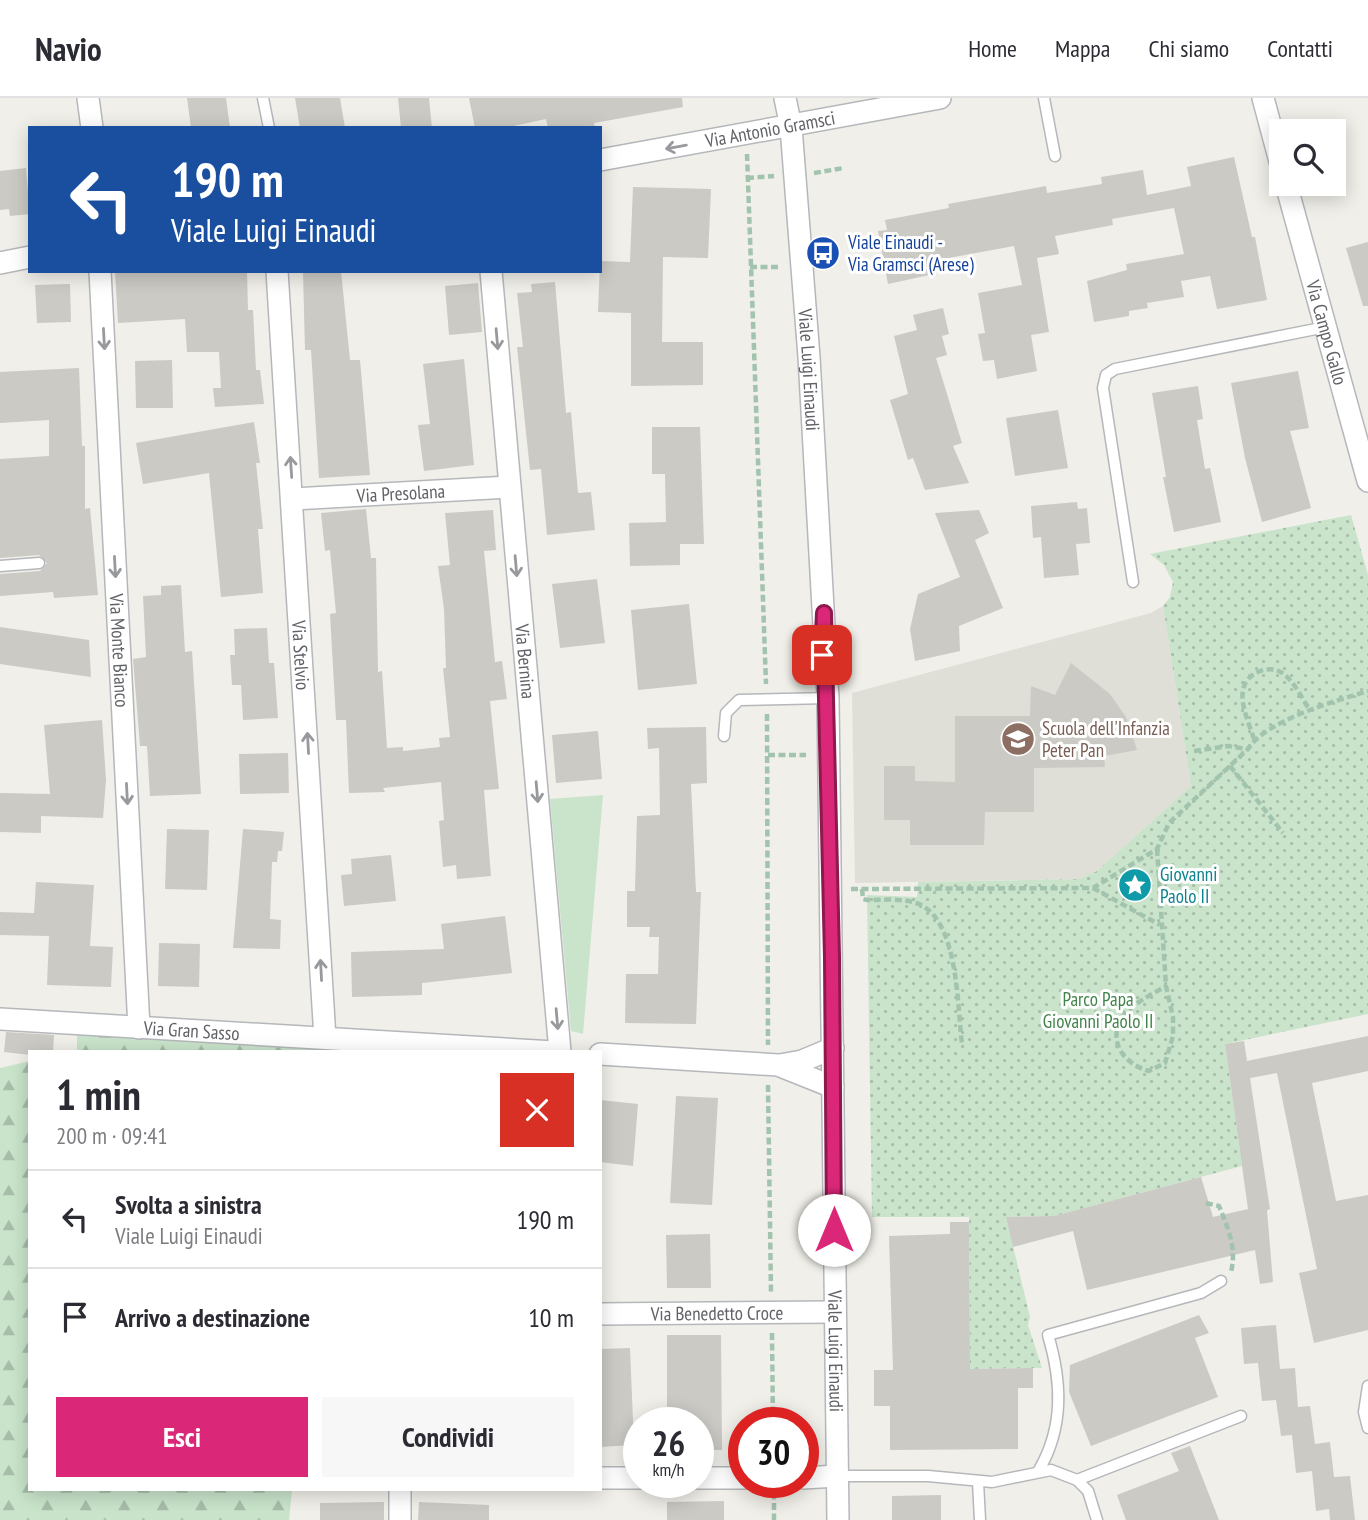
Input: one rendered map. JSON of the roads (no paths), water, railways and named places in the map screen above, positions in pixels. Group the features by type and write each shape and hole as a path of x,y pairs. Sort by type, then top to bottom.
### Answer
{"street":[{"name":"Viale Luigi Einaudi","path":"785,98 791,127 809,357 824,613 833,1048 838,1520"},
{"name":"Via Antonio Gramsci","path":"602,160 940,98"},
{"path":"1263,98 1269,120"},
{"name":"Via Campo Gallo","path":"1289,196 1368,481"},
{"path":"0,263 28,257"},
{"name":"Via Monte Bianco","path":"100,273 139,1028"},
{"name":"Via Stelvio","path":"277,273 325,1038"},
{"name":"Via Bernina","path":"491,273 560,1050"},
{"name":"Via Presolana","path":"293,499 509,486"},
{"name":"Via Gran Sasso","path":"0,1019 521,1050"},
{"path":"602,1054 772,1064 802,1060 833,1048"},
{"path":"772,1064 833,1087"},
{"name":"Via Benedetto Croce","path":"602,1314 835,1312"},
{"path":"819,1477 837,1476"},
{"path":"602,1478 623,1478"},
{"path":"400,1491 400,1520"}],"lane":[{"path":"263,98 269,126"},
{"path":"1044,98 1055,156"},
{"path":"1133,582 1103,387 1106,375 1115,369 1326,327"},
{"path":"0,566 39,564"},
{"path":"724,736 726,713 732,704 746,699 824,698"},
{"path":"1039,1470 1053,1444 1058,1410 1059,1382 1048,1335 1201,1293 1220,1282"},
{"path":"1368,1386 1364,1412 1368,1427"},
{"path":"1077,1480 1241,1416"},
{"path":"837,1476 928,1476 978,1482 1007,1481 1039,1470 1051,1470 1077,1480 1088,1491 1097,1520"},
{"path":"978,1482 980,1520"}],"place":[{"name":"Viale Einaudi - Via Gramsci (Arese)","path":"823,253"},
{"name":"Scuola dell'Infanzia Peter Pan","path":"1018,739"},
{"name":"Giovanni Paolo II","path":"1135,885"}],"park label":[{"name":"Parco Papa Giovanni Paolo II","path":"1098,1010"}]}
